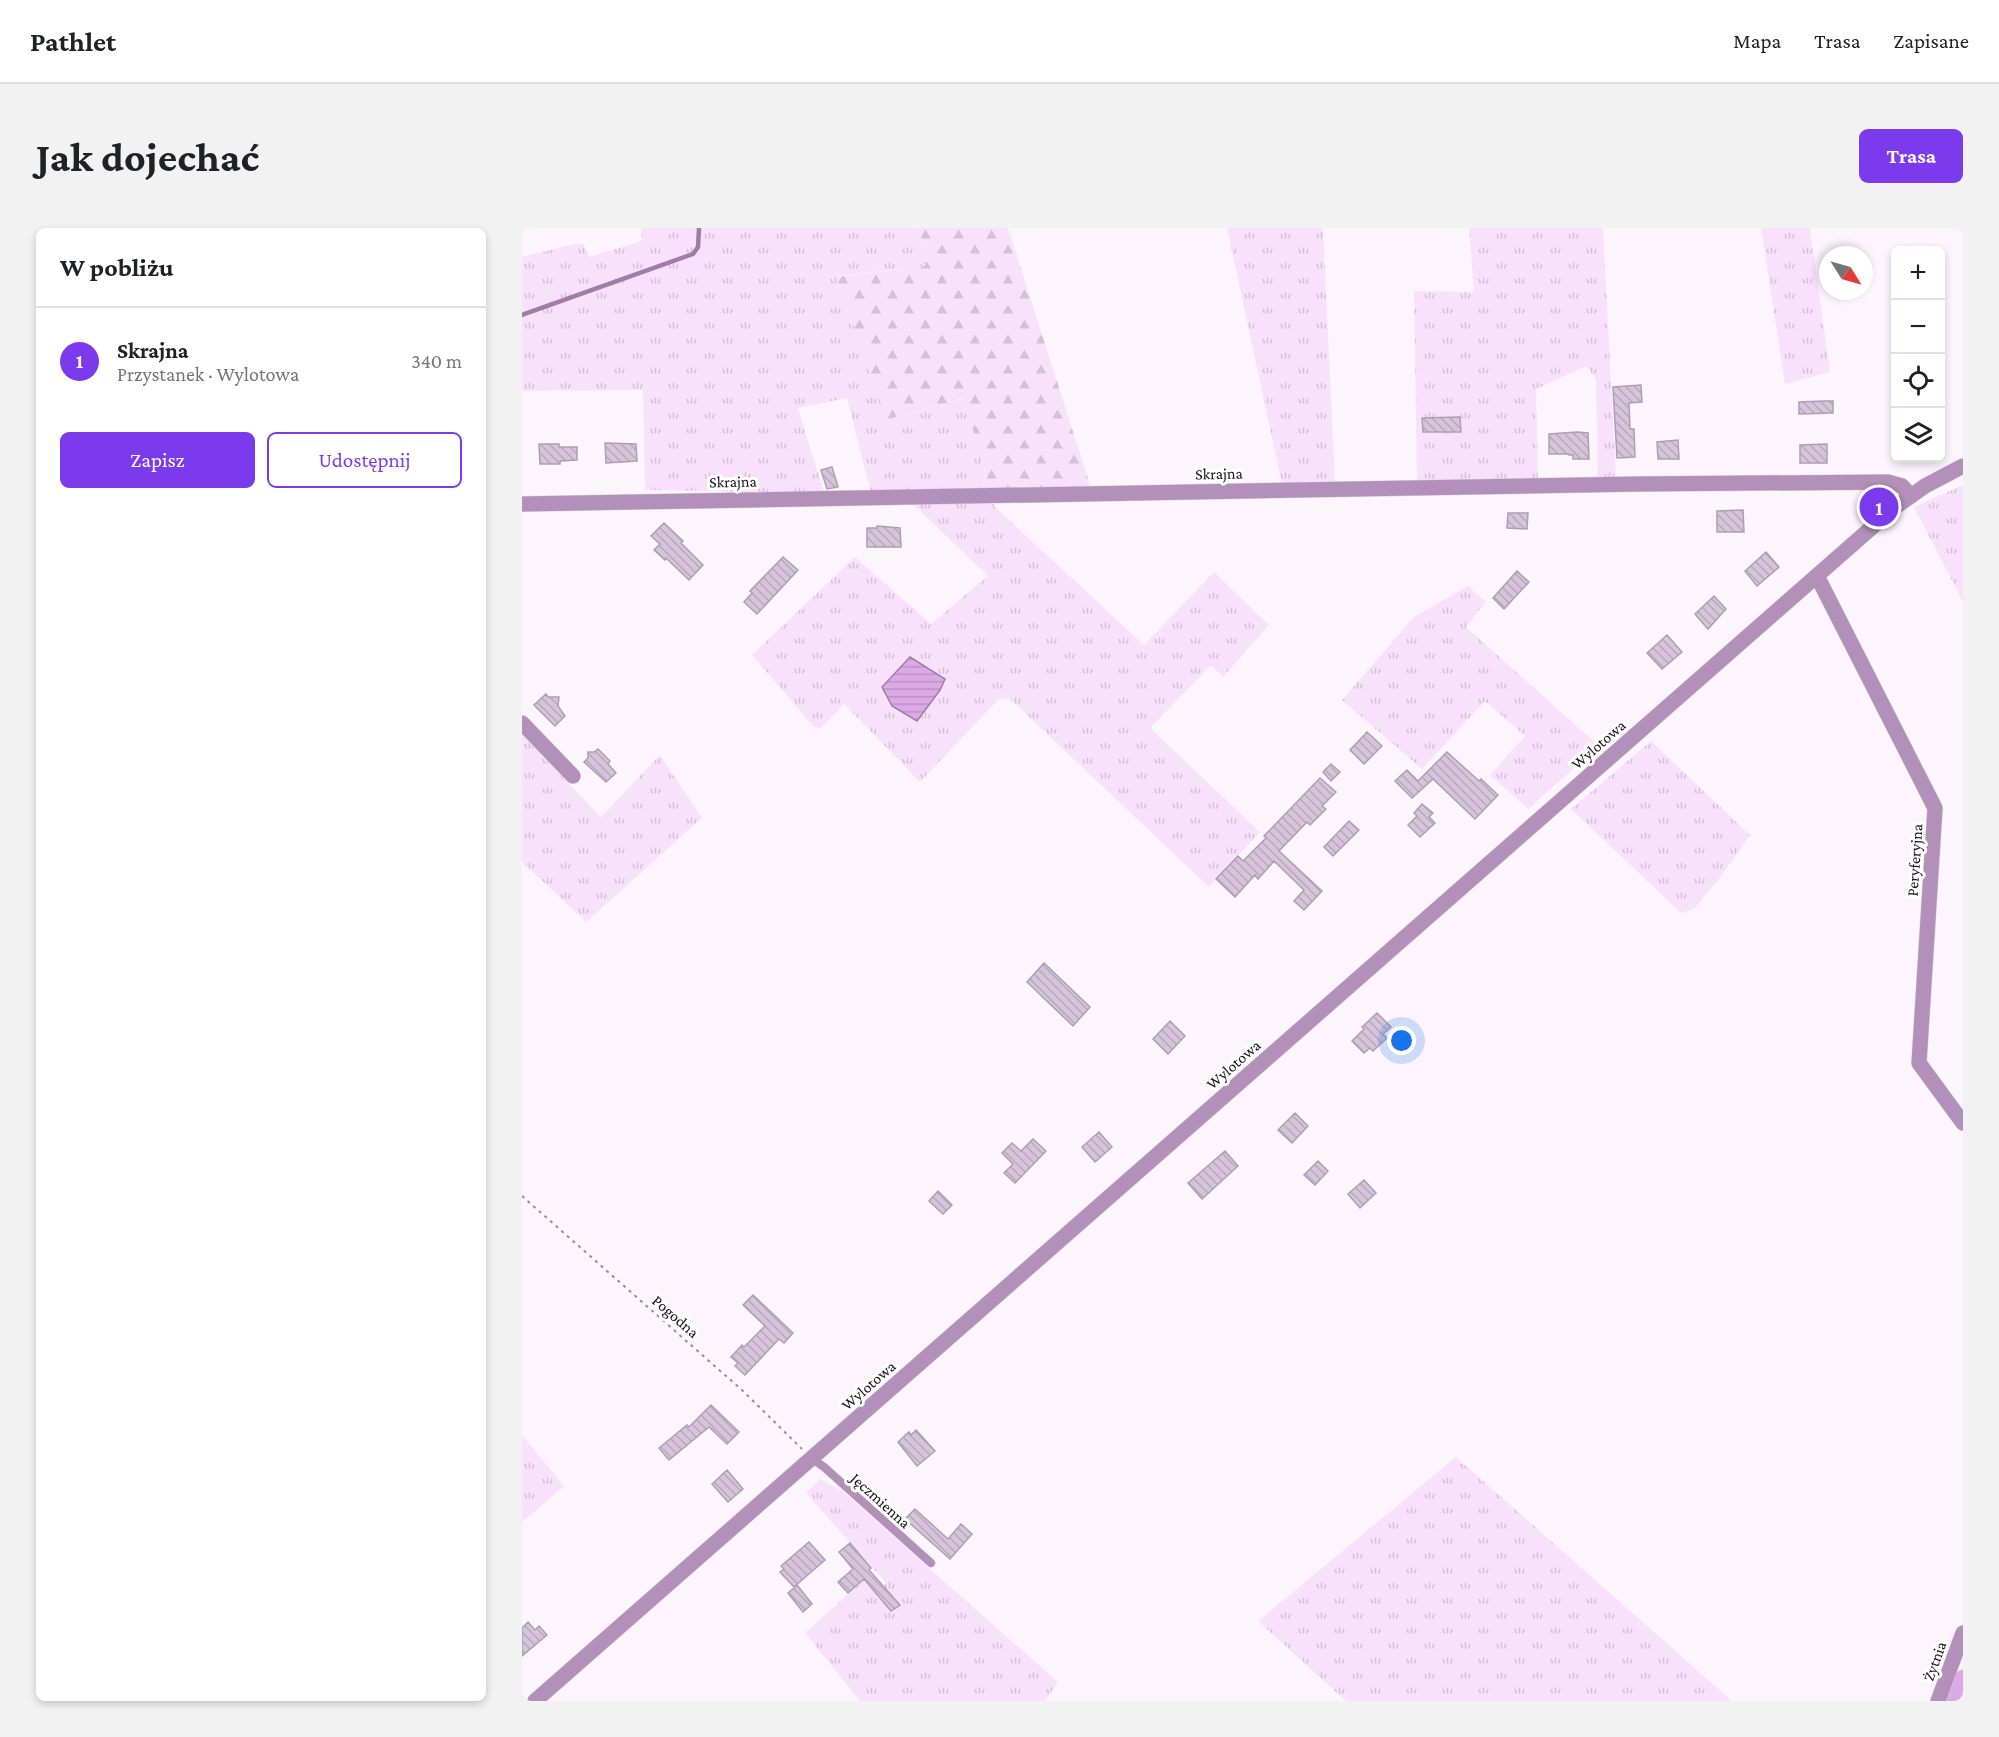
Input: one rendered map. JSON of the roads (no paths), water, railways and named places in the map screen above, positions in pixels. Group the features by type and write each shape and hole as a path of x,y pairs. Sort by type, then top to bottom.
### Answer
{"street":[{"name":"Wylotowa","path":"535,1701 1894,508 1941,477 1963,466"},
{"name":"Skrajna","path":"522,504 1627,484 1888,482 1902,486 1911,496"},
{"name":"Peryferyjna","path":"1817,576 1935,808 1919,1064 1963,1123"},
{"path":"522,723 573,776"},
{"name":"Żytnia","path":"1938,1701 1963,1633"}],"lane":[{"name":"Jęczmienna","path":"811,1458 931,1563"}],"waterway":[{"path":"522,315 693,254 698,247 699,228"},
{"path":"1954,1701 1963,1677"}],"place":[{"name":"Skrajna","path":"1879,507"}]}
